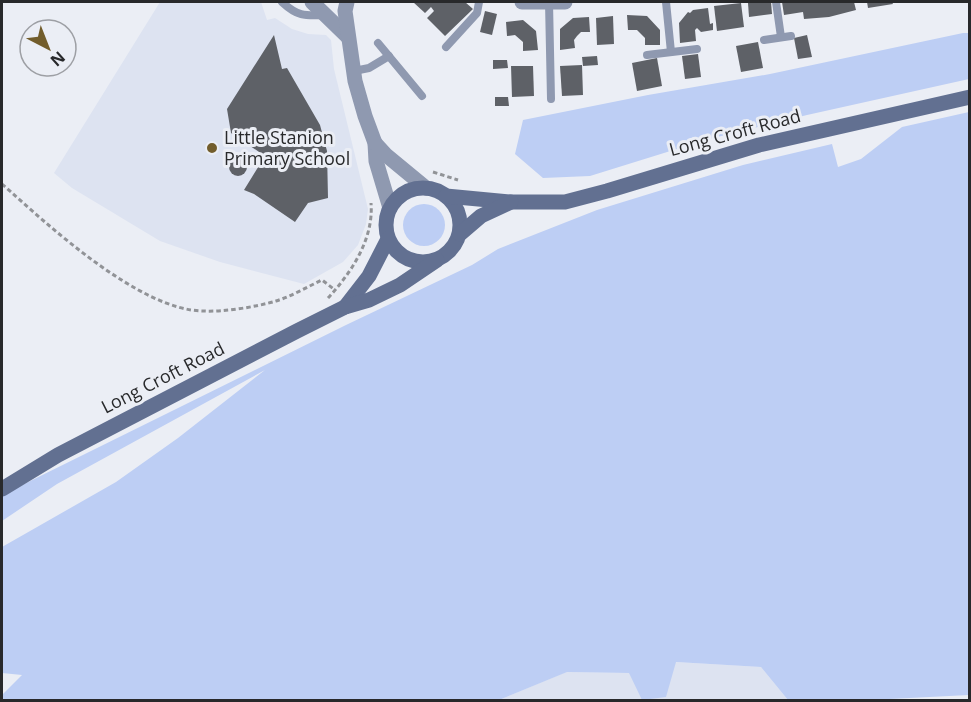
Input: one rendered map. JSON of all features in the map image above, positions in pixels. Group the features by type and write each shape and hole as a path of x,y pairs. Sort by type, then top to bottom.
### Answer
{"street":[{"path":"312,2 348,37"},
{"path":"522,2 565,2"},
{"path":"346,6 348,37 354,71 365,116 375,142 376,161 390,208"},
{"name":"Long Croft Road","path":"446,195 511,202 565,202 759,145 969,97"},
{"path":"375,142 386,155 426,188"},
{"path":"426,188 446,195 454,203 459,213 460,234 455,245 447,254 425,263 414,262 403,257 394,249 388,239 386,220 390,208 399,196 410,190 426,188"},
{"name":"Long Croft Road","path":"460,234 481,216 511,202"},
{"name":"Long Croft Road","path":"345,307 369,276 388,239"},
{"name":"Long Croft Road","path":"2,489 58,455 345,307 369,300 400,285 437,260"}],"lane":[{"path":"282,2 303,16 325,15"},
{"path":"446,47 477,13 479,2"},
{"path":"549,2 551,99"},
{"path":"666,2 671,52"},
{"path":"776,2 781,37"},
{"path":"764,40 791,36"},
{"path":"378,43 422,96"},
{"path":"647,55 697,49"},
{"path":"354,71 369,68 389,56"}],"path":[{"path":"424,169 465,182"},
{"path":"2,184 71,246 129,284 170,305 204,312 236,308 276,301 322,280 335,290"},
{"path":"322,304 351,270 367,236 372,211 370,195"}],"shaded area":[{"name":"Little Stanion Primary School","path":"160,2 261,2 267,20 275,18 292,29 308,34 326,35 331,40 334,69 368,209 366,224 358,245 343,262 304,284 220,262 160,241 72,188 54,173"},
{"path":"969,33 969,79 709,139 590,176 543,178 515,154 523,120 770,74"},
{"path":"969,112 969,695 870,700 788,700 761,667 676,662 666,697 642,700 629,673 567,672 499,700 2,700 2,695 22,675 2,673 2,547 116,482 178,438 265,370 57,484 2,521 2,497 8,492 472,265 498,249 597,210 743,165 832,144 838,167 861,159 902,127"},
{"path":"424,204 432,205 439,210 444,217 444,233 439,240 432,245 424,246 416,245 409,240 404,233 403,225 404,217 409,210 416,205"},
{"path":"675,662 761,667 788,700 499,700 566,672 629,673"}],"building":[{"path":"413,2 465,2 473,9 445,36 427,18 434,11 431,7 425,13"},
{"path":"771,2 772,14 749,17 748,3"},
{"path":"782,2 854,2 856,10 829,17 804,19 803,12 784,15"},
{"path":"867,2 892,2 893,4 868,8"},
{"path":"741,3 744,27 717,31 714,6"},
{"path":"708,8 713,30 701,32 697,28 695,30 696,41 680,43 679,23 688,12"},
{"path":"485,11 497,14 492,35 480,32"},
{"path":"627,15 647,16 660,30 660,45 645,45 645,38 637,30 628,30"},
{"path":"613,16 614,44 597,45 596,18"},
{"path":"589,17 590,32 581,32 577,36 574,40 575,48 560,50 560,29 573,18"},
{"path":"523,20 536,31 538,50 523,51 523,42 515,35 507,36 506,22"},
{"path":"274,35 282,69 287,68 320,125 327,151 328,198 308,203 295,222 254,194 244,190 265,156 231,133 227,109"},
{"path":"807,35 812,57 798,59 794,38"},
{"path":"758,42 763,68 741,72 736,46"},
{"path":"698,54 701,77 685,79 682,56"},
{"path":"597,56 598,65 583,66 582,57"},
{"path":"657,58 662,86 637,91 632,63"},
{"path":"493,60 507,60 508,68 493,69"},
{"path":"582,65 583,95 562,96 560,66"},
{"path":"511,66 533,66 534,96 512,97"},
{"path":"495,97 508,97 509,106 495,106"},
{"path":"238,158 244,161 247,167 244,173 238,176 232,173 229,167 232,161"}],"place":[{"name":"Little Stanion Primary School","path":"212,148"}]}
